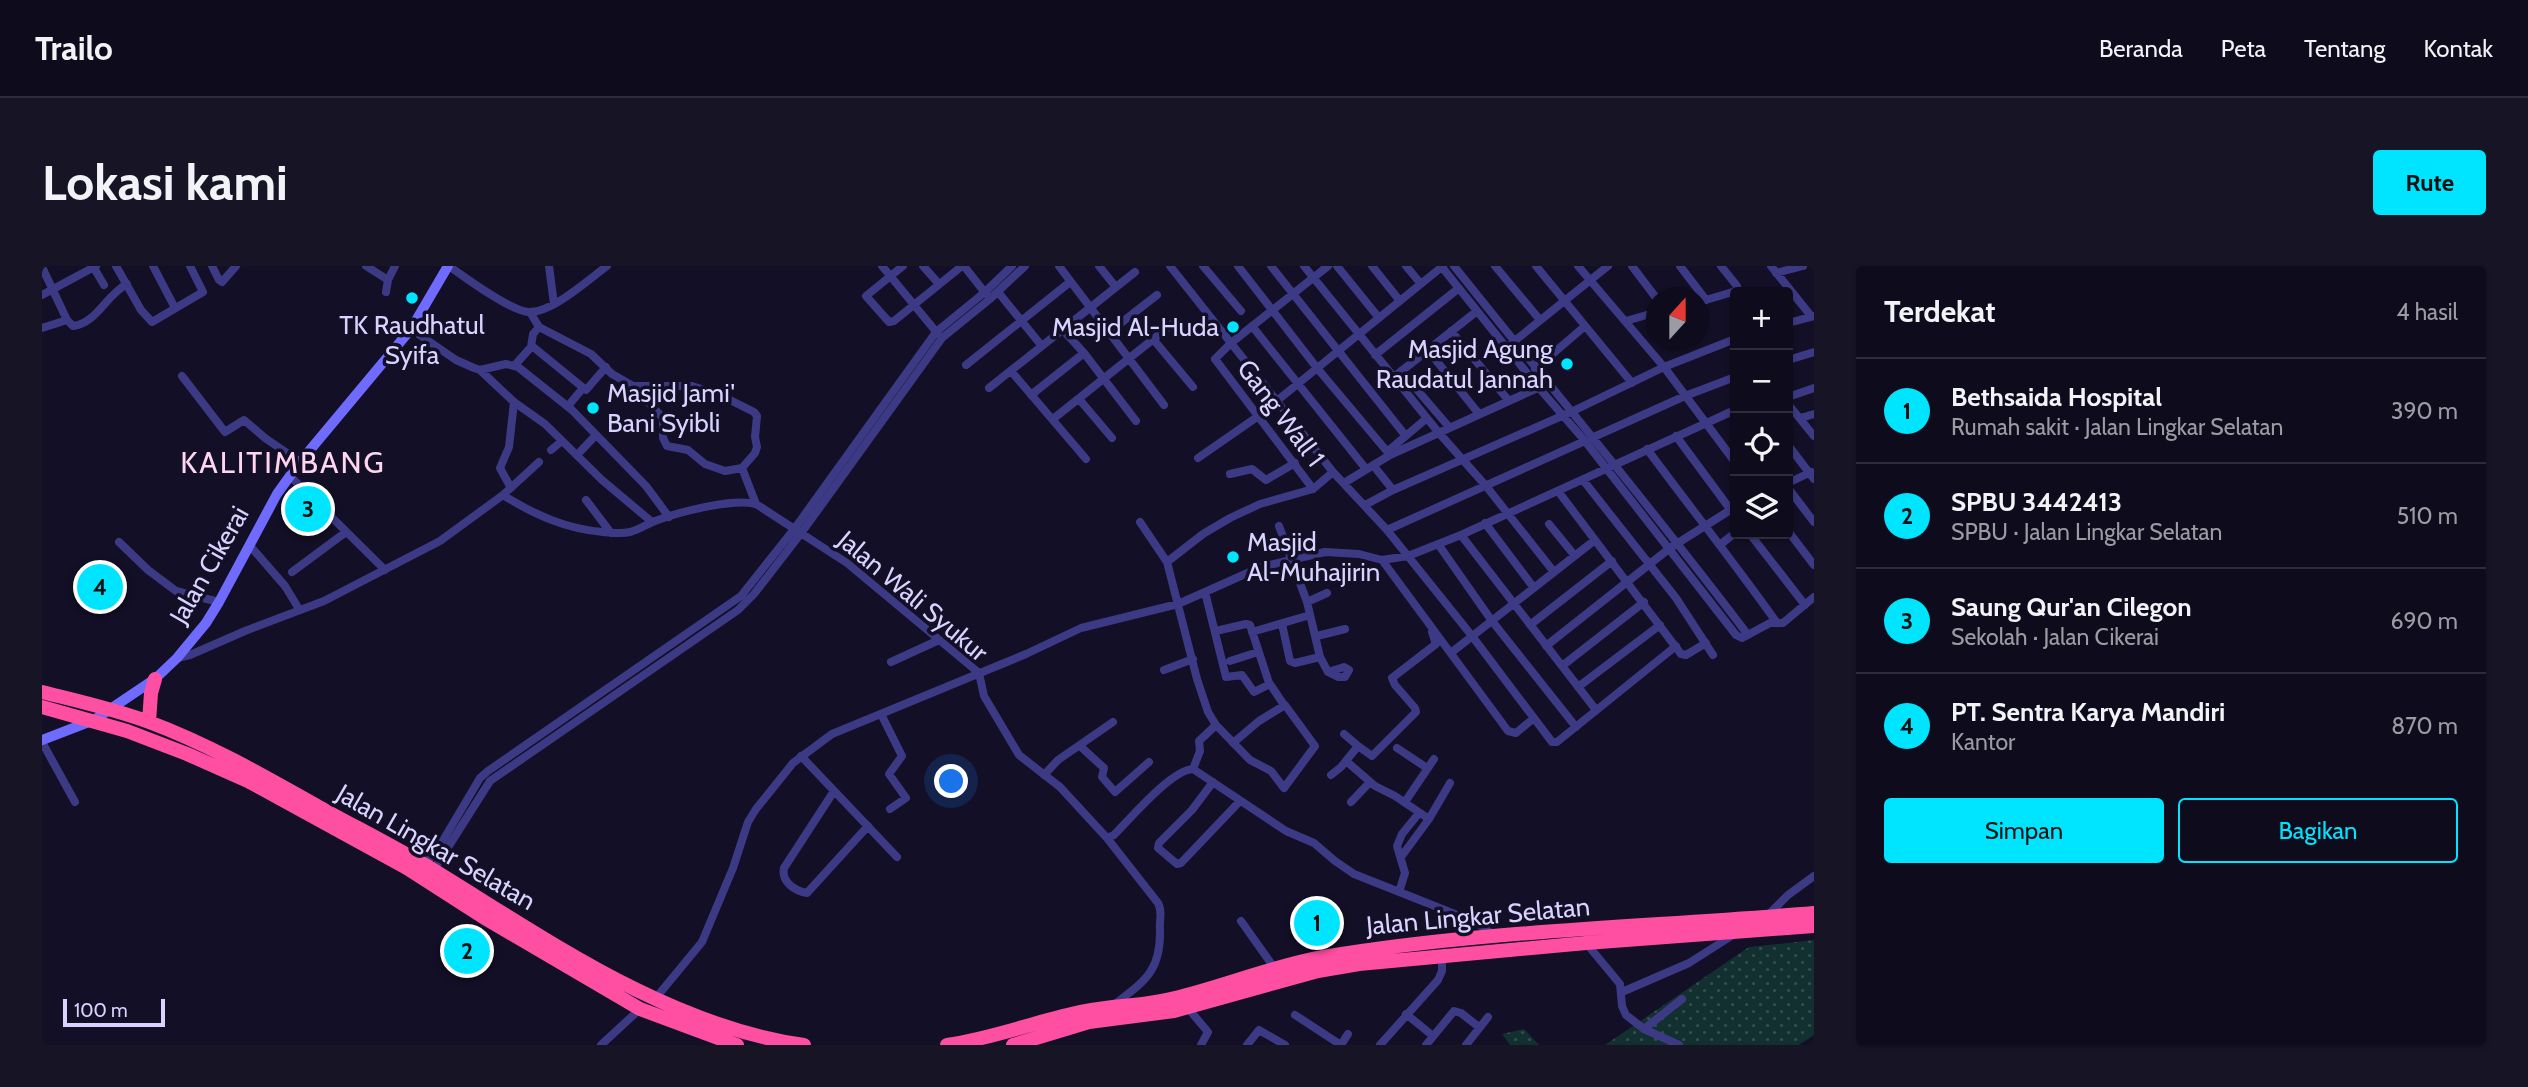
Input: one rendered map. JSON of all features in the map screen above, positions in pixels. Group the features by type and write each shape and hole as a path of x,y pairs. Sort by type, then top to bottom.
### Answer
{"highway":[{"path":"149,722 155,679"},
{"name":"Jalan Lingkar Selatan","path":"42,692 149,722 252,770 425,872 488,920 640,1009 737,1045"},
{"name":"Jalan Lingkar Selatan","path":"42,706 94,720 187,754 248,781 425,872 655,1000 718,1024 762,1037 804,1045"},
{"name":"Jalan Lingkar Selatan","path":"947,1045 999,1035 1084,1011 1174,1011 1251,982 1275,969 1355,952 1495,936 1814,913"},
{"name":"Jalan Lingkar Selatan","path":"1251,982 1442,955 1814,926"},
{"name":"Jalan Lingkar Selatan","path":"1013,1045 1115,1010"}],"street":[{"path":"116,266 149,321 154,321 203,292 190,266"},
{"path":"153,266 175,308"},
{"path":"212,266 222,282 236,266"},
{"path":"366,266 388,280"},
{"path":"386,292 388,280 396,266"},
{"path":"448,266 531,315 539,327 591,354 633,386 663,418 663,438 667,446 685,449 705,464 725,471 742,468 755,453 757,421 754,412 692,386 633,386"},
{"name":"Jalan Cikerai","path":"42,741 94,720 155,679 177,658 206,623 219,602 251,547 268,509 290,475 414,322 448,266"},
{"path":"549,266 554,304"},
{"path":"531,315 554,304 607,266"},
{"path":"882,266 939,335"},
{"path":"903,266 866,297 886,321 891,322 963,266 988,296"},
{"path":"923,266 939,284"},
{"path":"425,872 480,778 730,605 750,586 798,530 939,335 988,296 1013,268 1025,266"},
{"path":"1059,266 1164,405"},
{"path":"1099,266 1115,286"},
{"path":"1171,266 1333,472 1408,556 1553,743 1676,646"},
{"path":"1203,266 1241,311"},
{"path":"1238,266 1317,368 1389,453"},
{"path":"1271,266 1405,435"},
{"path":"1304,266 1376,355 1450,427"},
{"path":"1231,342 1328,266"},
{"path":"1338,266 1380,318"},
{"path":"1372,266 1400,301"},
{"path":"1406,266 1421,284"},
{"path":"1198,458 1277,402 1442,266 1477,311 1535,369 1543,385"},
{"path":"1454,266 1543,385 1589,440 1615,464 1678,542 1745,636"},
{"path":"1495,266 1540,320"},
{"path":"1536,266 1632,383"},
{"path":"1578,266 1664,367 1730,455"},
{"path":"1510,344 1608,266"},
{"path":"1632,266 1648,287"},
{"path":"1680,266 1693,287"},
{"path":"1709,299 1734,293 1737,289 1721,266"},
{"path":"1773,269 1803,266"},
{"path":"42,267 67,320 77,326 92,318 114,292 127,284"},
{"path":"42,295 95,267 104,285"},
{"path":"988,296 998,292 1013,268"},
{"path":"1773,269 1812,316 1793,322"},
{"path":"989,388 1135,272"},
{"path":"966,365 1070,282"},
{"path":"1376,355 1459,288"},
{"path":"998,292 1041,345"},
{"path":"1108,333 1157,295"},
{"path":"1398,374 1477,311"},
{"path":"1626,321 1646,315"},
{"path":"42,328 67,320"},
{"path":"1053,419 1176,321"},
{"path":"414,322 456,360 481,370 514,401 545,424 652,522"},
{"path":"1252,326 1369,467 1393,489"},
{"path":"1535,369 1585,326"},
{"path":"515,365 532,346 533,334 539,327"},
{"path":"1063,330 1136,421"},
{"path":"1451,331 1509,401"},
{"path":"1153,338 1193,387"},
{"name":"Gang Wall 1","path":"1231,342 1216,356 1216,362 1313,489"},
{"path":"1365,505 1393,489 1567,414 1664,367 1730,342"},
{"path":"532,346 585,389"},
{"path":"1427,349 1479,414"},
{"path":"1793,358 1814,352"},
{"path":"1031,395 1084,353"},
{"path":"481,370 506,364 515,365 568,406 646,486 669,517"},
{"path":"568,406 606,367"},
{"path":"1011,371 1086,459"},
{"path":"1398,374 1427,418 1463,458 1554,572"},
{"path":"182,376 225,432 244,420 300,462"},
{"path":"1387,530 1685,396 1730,379"},
{"path":"1344,483 1389,453 1543,385"},
{"path":"1793,395 1814,388"},
{"path":"1079,399 1112,439"},
{"path":"510,488 500,468 509,447 514,401"},
{"path":"1793,410 1814,436"},
{"path":"655,1000 702,942 733,868 748,822 756,809 801,755 832,734 1093,624 1178,604 1261,567 1325,552 1382,560 1408,556 1461,535 1606,467 1730,414"},
{"path":"1800,418 1814,414"},
{"path":"1389,453 1405,435 1427,418"},
{"path":"577,455 596,435"},
{"path":"1676,436 1730,504"},
{"path":"1589,440 1606,467 1736,635 1745,636 1770,623 1783,623 1814,597"},
{"path":"551,450 562,441"},
{"path":"1647,449 1704,526 1721,544 1776,623"},
{"path":"1793,451 1813,474 1793,480"},
{"path":"177,658 324,601 451,534 503,495 539,462"},
{"path":"1230,474 1252,469 1266,480 1294,463"},
{"path":"742,468 755,504"},
{"path":"1167,562 1203,534 1230,518 1260,504 1313,489 1333,472"},
{"path":"290,475 384,570"},
{"path":"1583,480 1650,564 1713,655"},
{"path":"1558,491 1629,581 1681,654 1686,655 1706,643"},
{"path":"503,495 534,514 556,523 611,533 627,533 669,517 731,503 755,504"},
{"path":"1793,495 1814,522"},
{"path":"586,500 611,533"},
{"name":"Jalan Wali Syukur","path":"755,504 798,530 880,589 979,673 984,696 1019,755 1073,800 1158,902 1162,910 1159,927 1161,946 1142,984 1115,1010"},
{"path":"1546,646 1678,542 1730,510"},
{"path":"1140,522 1167,562 1201,692 1216,725 1252,761 1270,771 1284,788 1315,746 1270,684 1254,692 1242,675 1228,678 1205,592"},
{"path":"1485,523 1534,587"},
{"path":"1549,524 1575,556"},
{"path":"1279,526 1307,602 1320,657 1328,672"},
{"path":"292,572 346,532"},
{"path":"1461,535 1596,710"},
{"path":"1721,544 1730,537"},
{"path":"1793,538 1814,565"},
{"path":"1754,539 1805,606"},
{"path":"1452,652 1595,540"},
{"path":"119,542 148,570 176,591 219,602"},
{"path":"1438,544 1492,621 1576,727"},
{"path":"251,547 290,593 299,609"},
{"path":"1382,560 1508,731 1516,733 1534,718"},
{"path":"1530,625 1612,561"},
{"path":"1307,602 1327,593"},
{"path":"1562,666 1644,602"},
{"path":"1344,734 1372,756 1416,712 1392,678 1436,644 1436,638 1423,614"},
{"path":"1252,632 1310,615"},
{"path":"1220,630 1247,624 1269,682"},
{"path":"1282,624 1290,661 1295,663 1320,657"},
{"path":"1578,687 1660,625"},
{"path":"1317,636 1345,628"},
{"path":"891,662 939,640"},
{"path":"1230,661 1258,652"},
{"path":"1164,670 1193,659"},
{"path":"1233,743 1259,721 1284,705"},
{"path":"881,714 902,756 889,774 906,798 890,808"},
{"path":"1044,775 1058,760 1113,722"},
{"path":"1193,769 1200,751 1199,741 1216,725"},
{"path":"42,741 75,802"},
{"path":"1080,746 1104,768 1102,777 1115,792 1149,762"},
{"path":"1331,775 1358,746"},
{"path":"1397,748 1427,768"},
{"path":"801,755 897,857"},
{"path":"1405,802 1434,759"},
{"path":"1346,761 1370,782 1405,802 1429,820"},
{"path":"1107,838 1114,835 1171,780 1183,771 1193,769 1286,831 1314,843 1354,874 1475,922 1495,936"},
{"path":"1213,782 1192,810 1159,843 1158,848 1177,864 1181,863 1240,801"},
{"path":"1351,802 1370,782"},
{"path":"1401,857 1429,820 1450,783"},
{"path":"834,791 784,868 783,875 787,883 807,893 868,827"},
{"path":"1399,892 1405,873 1398,852 1398,840 1419,813"},
{"path":"1766,917 1788,895 1814,876"},
{"path":"1241,921 1275,969"},
{"path":"1622,992 1689,963 1736,933"},
{"path":"1586,943 1620,984 1622,1006 1626,1015 1644,1028 1679,1045"},
{"path":"1380,1045 1438,980 1442,971 1442,955"},
{"path":"1644,1028 1682,999"},
{"path":"601,1045 640,1009"},
{"path":"1426,1045 1456,1011 1479,1027"},
{"path":"1192,1013 1208,1032 1201,1045"},
{"path":"1406,1014 1433,1036"},
{"path":"1295,1015 1341,1045 1348,1034"},
{"path":"1466,1045 1488,1017"},
{"path":"1247,1045 1259,1030 1285,1045"}],"green space":[{"path":"1814,940 1814,1035 1799,1045 1605,1045 1749,947"},
{"path":"1524,1029 1539,1045 1510,1045 1502,1034"}],"place":[{"name":"TK Raudhatul Syifa","path":"412,298"},
{"name":"Masjid Al-Huda","path":"1233,327"},
{"name":"Masjid Agung Raudatul Jannah","path":"1567,364"},
{"name":"Masjid Jami' Bani Syibli","path":"593,408"},
{"name":"Saung Qur'an Cilegon","path":"308,509"},
{"name":"Masjid Al-Muhajirin","path":"1233,557"},
{"name":"PT. Sentra Karya Mandiri","path":"100,587"},
{"name":"Bethsaida Hospital","path":"1317,923"},
{"name":"SPBU 3442413","path":"467,951"}],"district":[{"name":"KALITIMBANG","path":"283,463"}]}
